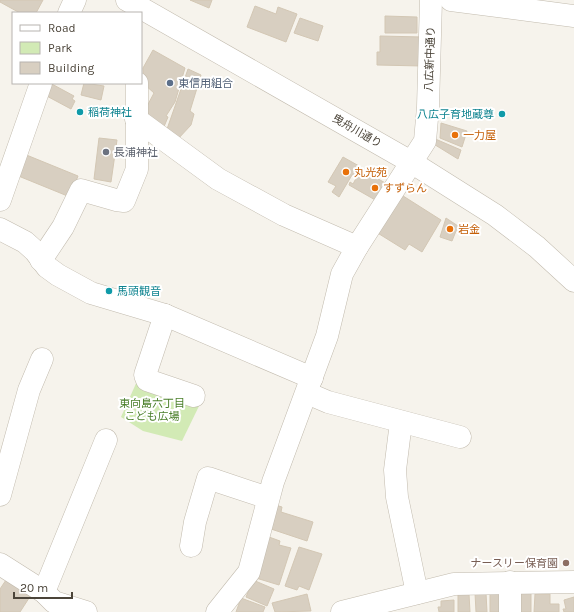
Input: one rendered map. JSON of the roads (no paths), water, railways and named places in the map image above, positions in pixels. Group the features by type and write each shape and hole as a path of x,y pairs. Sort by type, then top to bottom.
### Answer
{"street":[{"path":"70,12 75,0"},
{"name":"八広新中通り","path":"217,612 249,572 268,498 327,336 342,274 357,247 425,141 428,107 432,0"},
{"path":"451,0 574,16"},
{"name":"曳舟川通り","path":"136,7 411,162 495,215 537,248 574,281"},
{"path":"0,200 41,84"},
{"path":"41,260 63,227 81,190 124,201 137,169 137,84"},
{"path":"136,119 218,179 284,214 357,247"},
{"path":"0,229 25,242 35,251 47,267 58,275 91,293 165,315 310,386 328,402 460,437"},
{"path":"165,315 145,375 146,380 194,396"},
{"path":"0,495 29,390 42,358"},
{"path":"401,422 395,470 397,497 417,593"},
{"path":"48,602 106,440"},
{"path":"191,546 195,522 208,478 268,498"},
{"path":"0,564 48,602 86,612"},
{"path":"510,582 510,612"},
{"path":"342,612 382,607 417,593 454,584 574,582"}],"place":[{"name":"東信用組合","path":"170,83"},
{"name":"稲荷神社","path":"80,112"},
{"name":"八広子育地蔵尊","path":"502,114"},
{"name":"一力屋","path":"455,135"},
{"name":"長浦神社","path":"106,152"},
{"name":"丸光苑","path":"346,172"},
{"name":"すずらん","path":"375,188"},
{"name":"岩金","path":"450,229"},
{"name":"馬頭観音","path":"109,291"},
{"name":"ナースリー保育園","path":"566,563"}],"park label":[{"name":"東向島六丁目 こども広場","path":"152,409"}]}
